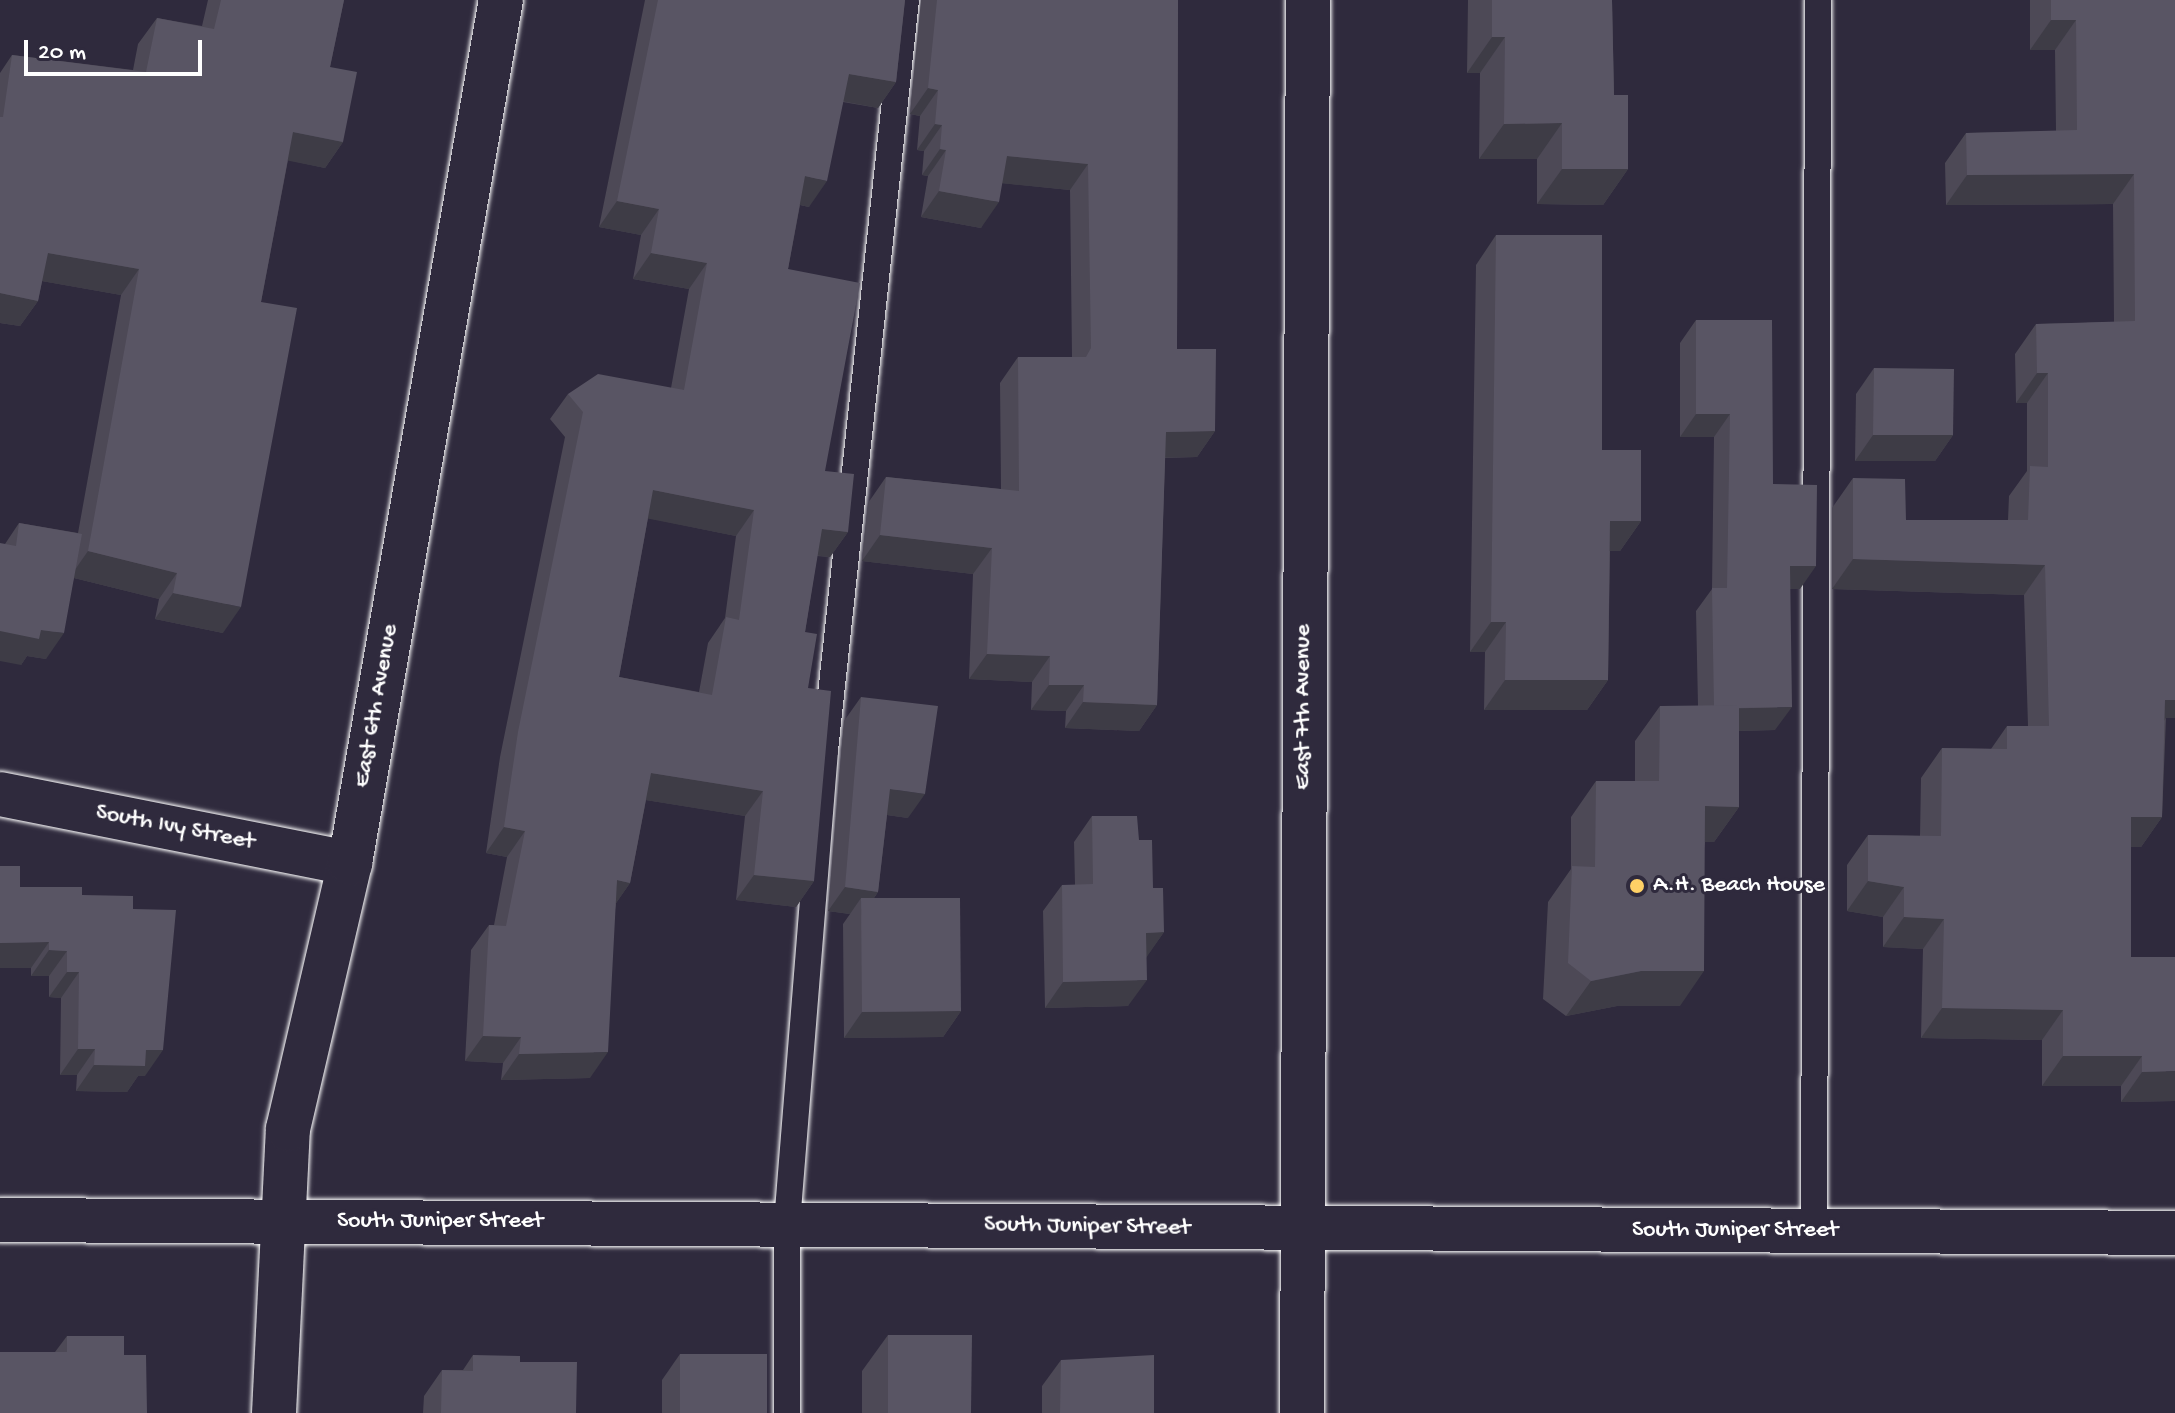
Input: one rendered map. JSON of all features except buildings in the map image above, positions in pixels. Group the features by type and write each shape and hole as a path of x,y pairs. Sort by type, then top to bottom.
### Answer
{"street":[{"name":"East 6th Avenue","path":"274,1413 288,1129 350,863 501,0"},
{"name":"East 7th Avenue","path":"1302,1413 1308,0"},
{"name":"South Ivy Street","path":"0,794 350,863"},
{"name":"South Juniper Street","path":"0,1220 2175,1233"}],"lane":[{"path":"787,1413 787,1223 825,750 906,0"},
{"path":"1814,1232 1818,0"}],"place":[{"name":"A.H. Beach House","path":"1637,886"}]}
